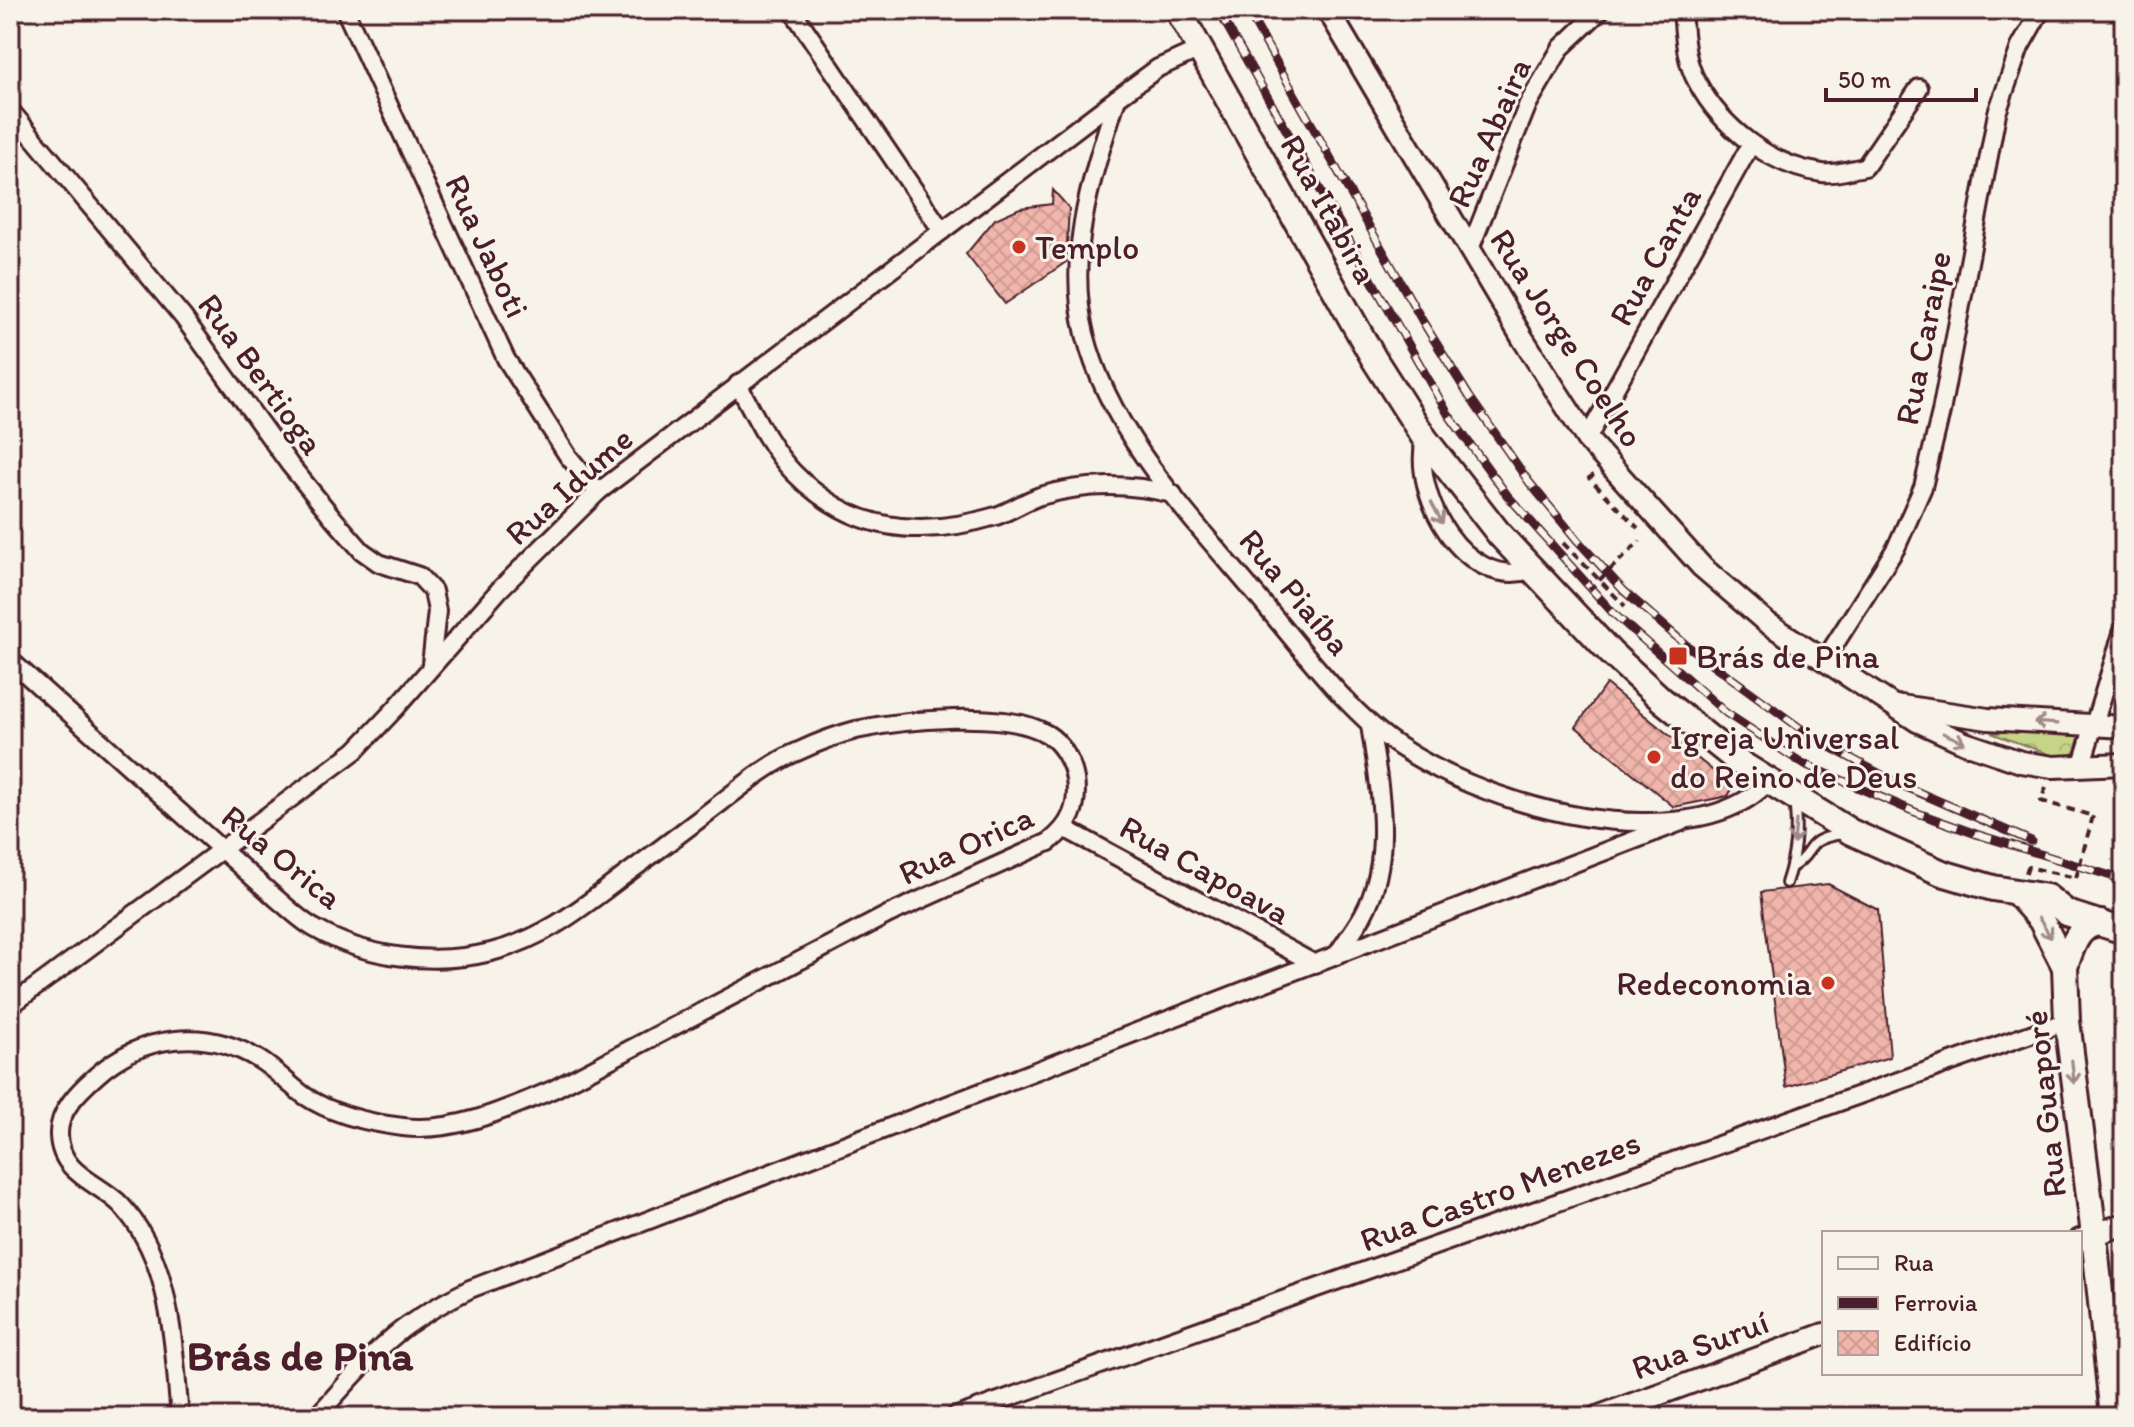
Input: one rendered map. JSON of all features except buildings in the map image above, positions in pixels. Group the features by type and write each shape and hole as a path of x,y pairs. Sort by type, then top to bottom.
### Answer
{"main road":[{"name":"Rua Itabira","path":"1178,10 1374,359 1425,439 1460,487 1569,612 1662,700 1768,782 1851,832 1942,873 2018,894 2047,897 2067,913 2124,931"},
{"name":"Rua Guaporé","path":"2018,894 2041,920 2065,967 2087,1237 2113,1417"},
{"path":"2065,967 2079,935 2094,923 2101,923"}],"street":[{"name":"Rua Jaboti","path":"345,10 506,359 568,456 598,492"},
{"path":"792,10 942,231"},
{"name":"Rua Jorge Coelho","path":"1328,10 1587,439 1702,567 1766,622 1917,721 1965,743 2020,762 2053,767 2124,764"},
{"name":"Rua Abaira","path":"1470,249 1528,104 1561,48 1601,10"},
{"path":"1682,10 1684,40 1695,80 1717,112 1751,144 1790,164 1824,174 1865,167 1919,88"},
{"name":"Rua Caraipe","path":"1824,661 1896,548 1923,487 1941,412 1997,113 2020,47 2041,10"},
{"name":"Rua Idume","path":"10,1006 355,751 500,589 598,492 1117,98 1158,68 1200,49"},
{"name":"Rua Piaíba","path":"1117,98 1092,178 1080,231 1080,301 1085,332 1100,380 1127,429 1173,494 1291,637 1370,725 1427,762 1518,802 1611,822 1681,822 1737,805 1768,782"},
{"name":"Rua Bertioga","path":"10,110 183,317 290,465 343,530 379,563 419,576 433,591 437,611 430,667"},
{"name":"Rua Canta","path":"1587,439 1751,144"},
{"path":"738,384 765,433 793,472 829,502 867,521 910,530 959,527 1001,514 1039,496 1078,488 1142,486 1173,494"},
{"path":"1425,439 1421,452 1425,486 1446,530 1464,551 1490,570 1513,573 1531,570"},
{"path":"2081,767 2124,627"},
{"name":"Rua Orica","path":"10,660 314,928 357,947 404,957 445,959 489,953 534,939 570,916 742,786 796,752 854,731 909,722 979,719 1016,723 1047,734 1067,753 1075,780 1074,809 1066,829 1049,842 889,914 554,1089 506,1110 456,1125 406,1128 359,1120 307,1098 258,1059 224,1043 184,1038 148,1044 113,1061 79,1092 61,1118 59,1138 67,1160 79,1176 120,1204 138,1229 153,1259 166,1297 173,1333 180,1417"},
{"path":"1892,705 1988,719 2124,727"},
{"path":"1336,956 1365,913 1377,875 1383,827 1370,725"},
{"path":"316,1417 396,1334 433,1308 470,1289 1681,822"},
{"name":"Rua Capoava","path":"1066,829 1315,964"},
{"name":"Rua Castro Menezes","path":"954,1417 2067,1021"},
{"path":"2087,1237 2124,1224"},
{"name":"Rua Suruí","path":"1597,1417 1822,1335"}],"lane":[{"path":"1786,883 1792,867 1796,824 1793,798"},
{"path":"1792,867 1816,840 1851,832"}],"path":[{"path":"1587,592 1645,536 1589,478"},
{"path":"1563,543 1625,606"},
{"path":"2028,867 2076,878 2093,816 2041,801"}],"green space":[{"path":"2083,727 2071,762 1991,733"}],"railway":[{"path":"1218,10 1448,414 1507,495 1613,613 1726,713 1802,763 1915,812 2124,880"},
{"path":"1247,10 1423,322 1469,396 1529,482 1624,591 1686,645 1815,739 1897,783 2031,841"}],"place":[{"name":"Templo","path":"1019,247"},
{"name":"Brás de Pina","path":"1678,656"},
{"name":"Igreja Universal do Reino de Deus","path":"1654,757"},
{"name":"Redeconomia","path":"1828,983"}],"district":[{"name":"Brás de Pina","path":"300,1355"}]}
